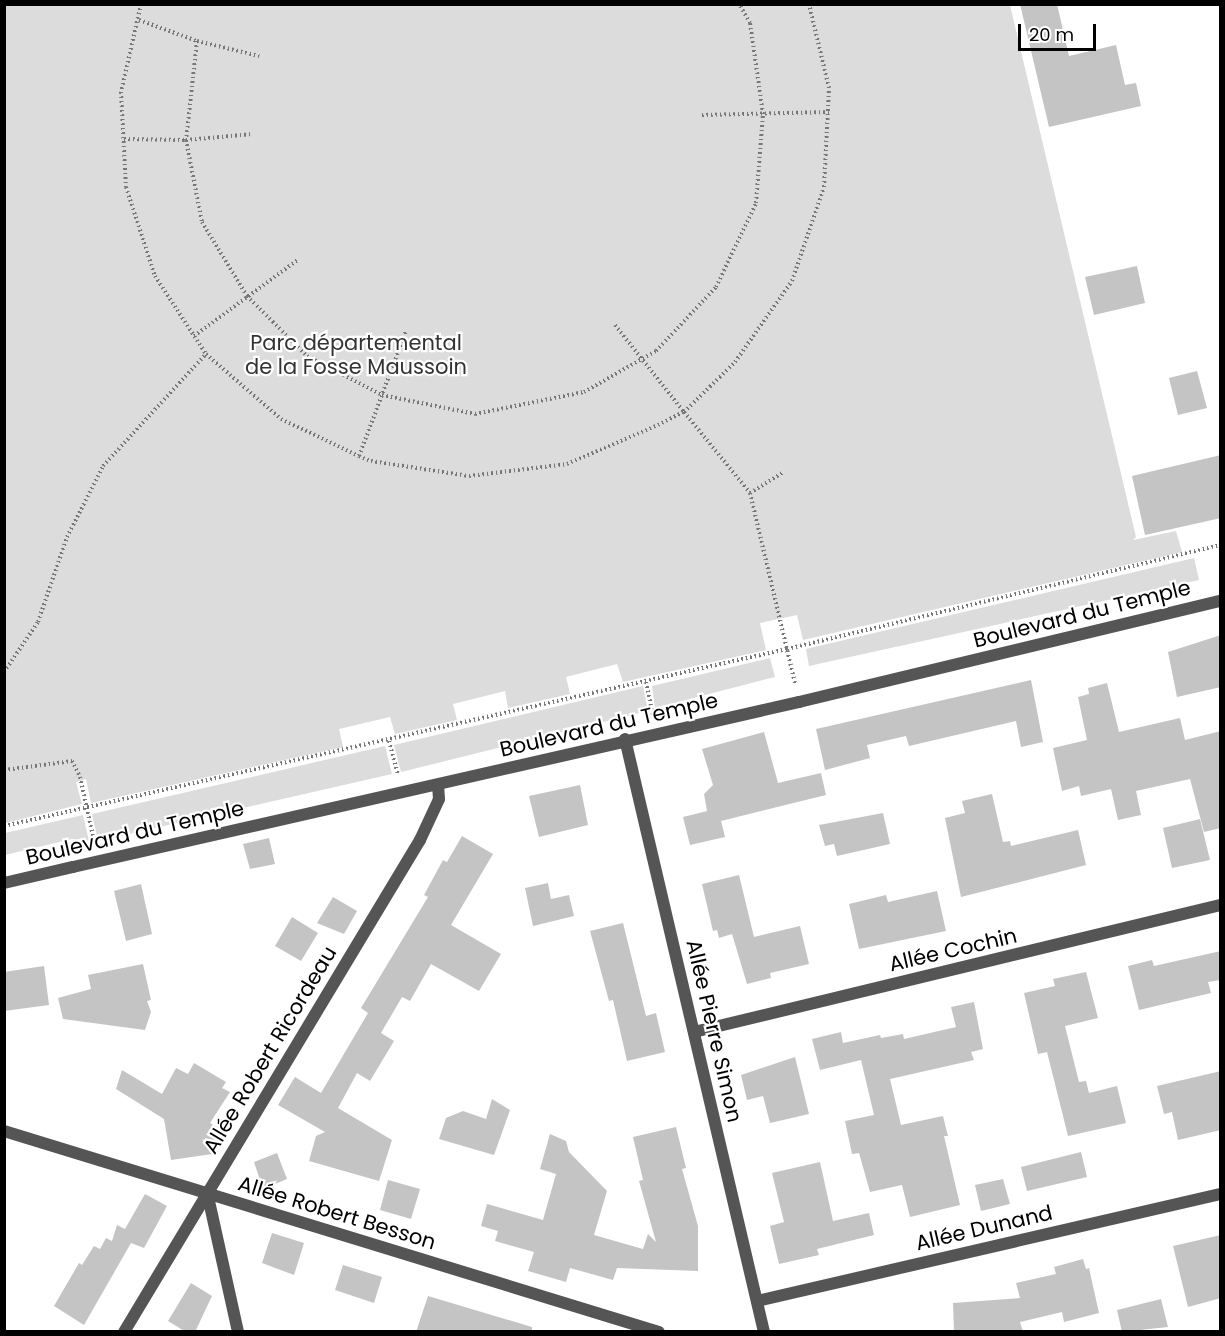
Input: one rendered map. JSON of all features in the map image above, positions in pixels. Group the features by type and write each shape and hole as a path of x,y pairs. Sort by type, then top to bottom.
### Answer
{"street":[{"name":"Boulevard du Temple","path":"4,883 800,702 1221,601"},
{"name":"Allée Pierre Simon","path":"625,740 764,1332"},
{"name":"Allée Robert Ricordeau","path":"124,1332 420,840 439,799 438,784"},
{"name":"Allée Cochin","path":"694,1032 1221,905"},
{"name":"Allée Robert Besson","path":"4,1131 659,1332"},
{"path":"207,1192 238,1332"},
{"name":"Allée Dunand","path":"757,1301 1221,1194"}],"path":[{"path":"141,4 121,93 126,187 155,276 206,354 281,419 359,456 371,461 469,476 556,466 684,412 735,362 792,281 824,187 829,112 828,88 809,4"},
{"path":"197,41 186,140 202,222 248,296 308,356 382,395 476,414 584,393 656,351 716,288 756,203 763,114 750,23 740,4"},
{"path":"139,20 197,41 259,56"},
{"path":"702,115 829,112"},
{"path":"124,139 186,140 253,134"},
{"path":"194,336 299,259"},
{"path":"615,325 750,493 800,702"},
{"path":"359,456 406,331"},
{"path":"4,672 38,622 68,537 103,466 206,354"},
{"path":"750,493 783,472"},
{"path":"4,826 787,650 1221,545"},
{"path":"646,682 653,716"},
{"path":"389,741 398,776"},
{"path":"4,770 72,761 87,806 99,861"}],"green space":[{"name":"Parc départemental de la Fosse Maussoin","path":"4,5 1010,5 1136,537 1133,540 1176,531 1182,552 803,640 797,615 760,623 766,650 623,682 617,664 566,677 570,694 508,708 505,691 453,704 457,720 395,734 390,717 339,729 343,747 91,803 86,779 76,782 82,804 5,823"},
{"path":"1194,558 1199,580 809,666 806,649"},
{"path":"770,658 775,677 655,708 652,686"},
{"path":"643,686 648,711 401,772 394,745"},
{"path":"385,746 392,774 98,841 92,814"},
{"path":"83,815 89,841 72,839 5,855 5,833"}],"building":[{"path":"1020,4 1057,4 1069,56 1116,45 1125,85 1136,83 1141,106 1049,127"},
{"path":"1137,266 1145,303 1094,315 1085,277"},
{"path":"1197,371 1207,408 1178,415 1169,378"},
{"path":"1221,455 1221,518 1145,535 1132,476"},
{"path":"1221,635 1221,687 1177,697 1168,652"},
{"path":"1031,680 1043,742 1021,747 1016,721 909,746 906,736 867,745 870,758 825,770 816,729"},
{"path":"1107,683 1119,732 1180,718 1185,740 1221,731 1221,828 1204,832 1190,779 1136,791 1141,815 1118,820 1111,789 1081,796 1079,786 1062,791 1053,748 1087,740 1078,697 1089,694 1088,688"},
{"path":"764,732 778,783 821,773 826,795 721,821 725,837 690,845 683,817 707,811 704,794 713,785 702,749"},
{"path":"580,785 588,825 539,837 529,796"},
{"path":"992,794 1003,842 1010,841 1011,846 1078,830 1086,865 961,897 945,818 965,813 962,801"},
{"path":"883,813 890,844 837,856 834,844 825,846 819,825"},
{"path":"1200,819 1210,860 1172,868 1163,828"},
{"path":"462,836 493,854 451,925 501,954 479,991 431,964 410,1001 402,997 381,1033 394,1041 370,1081 357,1073 338,1108 392,1140 379,1181 309,1161 316,1136 325,1132 278,1105 295,1077 321,1093 368,1013 361,1008 428,897 424,895 443,860 447,862"},
{"path":"269,838 275,864 250,869 243,844"},
{"path":"739,875 754,937 800,926 809,964 770,973 771,978 747,984 732,934 719,938 717,930 713,931 702,884"},
{"path":"548,883 551,899 569,895 574,916 533,926 525,888"},
{"path":"141,884 152,934 126,941 114,891"},
{"path":"937,891 946,931 859,949 849,904 886,895 888,902"},
{"path":"333,897 357,911 344,934 317,923"},
{"path":"292,917 318,933 301,961 275,946"},
{"path":"623,923 646,1016 656,1013 665,1052 627,1061 613,1000 609,1001 590,931"},
{"path":"1221,951 1221,980 1208,982 1211,993 1139,1010 1128,966 1152,960 1154,966"},
{"path":"143,964 151,1000 147,1001 151,1012 145,1030 63,1019 58,998 91,989 88,975"},
{"path":"44,966 49,1005 4,1011 4,972"},
{"path":"1086,972 1098,1018 1065,1026 1079,1082 1086,1081 1089,1093 1117,1086 1126,1123 1068,1136 1047,1052 1038,1054 1024,993 1055,986 1053,979"},
{"path":"974,1002 983,1049 971,1052 974,1060 890,1079 901,1125 943,1116 948,1136 944,1136 960,1205 910,1217 902,1185 870,1192 859,1153 852,1154 845,1121 874,1115 861,1060 820,1070 812,1039 841,1032 843,1043 880,1035 881,1038 903,1034 904,1039 956,1027 951,1007"},
{"path":"795,1057 809,1114 770,1123 763,1096 747,1100 741,1075"},
{"path":"194,1063 226,1082 222,1088 230,1092 210,1123 225,1132 212,1154 171,1160 164,1119 116,1089 122,1070 162,1094 176,1068 188,1074"},
{"path":"1221,1071 1221,1130 1178,1140 1172,1112 1164,1114 1157,1086"},
{"path":"492,1099 510,1110 494,1155 439,1139 446,1118 463,1111 486,1119"},
{"path":"676,1127 686,1168 682,1169 698,1226 698,1271 617,1268 613,1280 570,1268 566,1282 528,1271 534,1252 495,1241 498,1231 481,1226 487,1204 543,1220 556,1174 540,1169 550,1134 566,1141 569,1152 607,1191 594,1235 643,1249 648,1234 656,1242 639,1181 643,1180 633,1137"},
{"path":"1081,1152 1087,1177 1027,1191 1021,1167"},
{"path":"277,1153 287,1179 263,1189 254,1162"},
{"path":"820,1162 833,1221 869,1213 874,1235 817,1249 819,1255 779,1264 770,1226 784,1222 772,1173"},
{"path":"1003,1179 1010,1204 981,1211 975,1185"},
{"path":"388,1180 420,1189 411,1219 380,1210"},
{"path":"145,1194 167,1206 144,1248 131,1243 84,1325 54,1306 79,1263 82,1265 94,1246 100,1249 106,1238 112,1241 117,1225 125,1229"},
{"path":"272,1233 304,1243 294,1275 262,1263"},
{"path":"1221,1235 1221,1298 1188,1307 1173,1246"},
{"path":"1083,1259 1086,1269 1089,1268 1099,1313 1064,1322 1062,1312 1020,1322 1023,1332 954,1332 953,1303 1020,1298 1016,1283 1056,1274 1054,1267"},
{"path":"343,1265 382,1277 374,1303 335,1290"},
{"path":"191,1283 212,1296 195,1332 186,1332 168,1321"},
{"path":"428,1296 532,1327 532,1332 416,1332"},
{"path":"1161,1299 1168,1327 1122,1332 1117,1310"}]}
